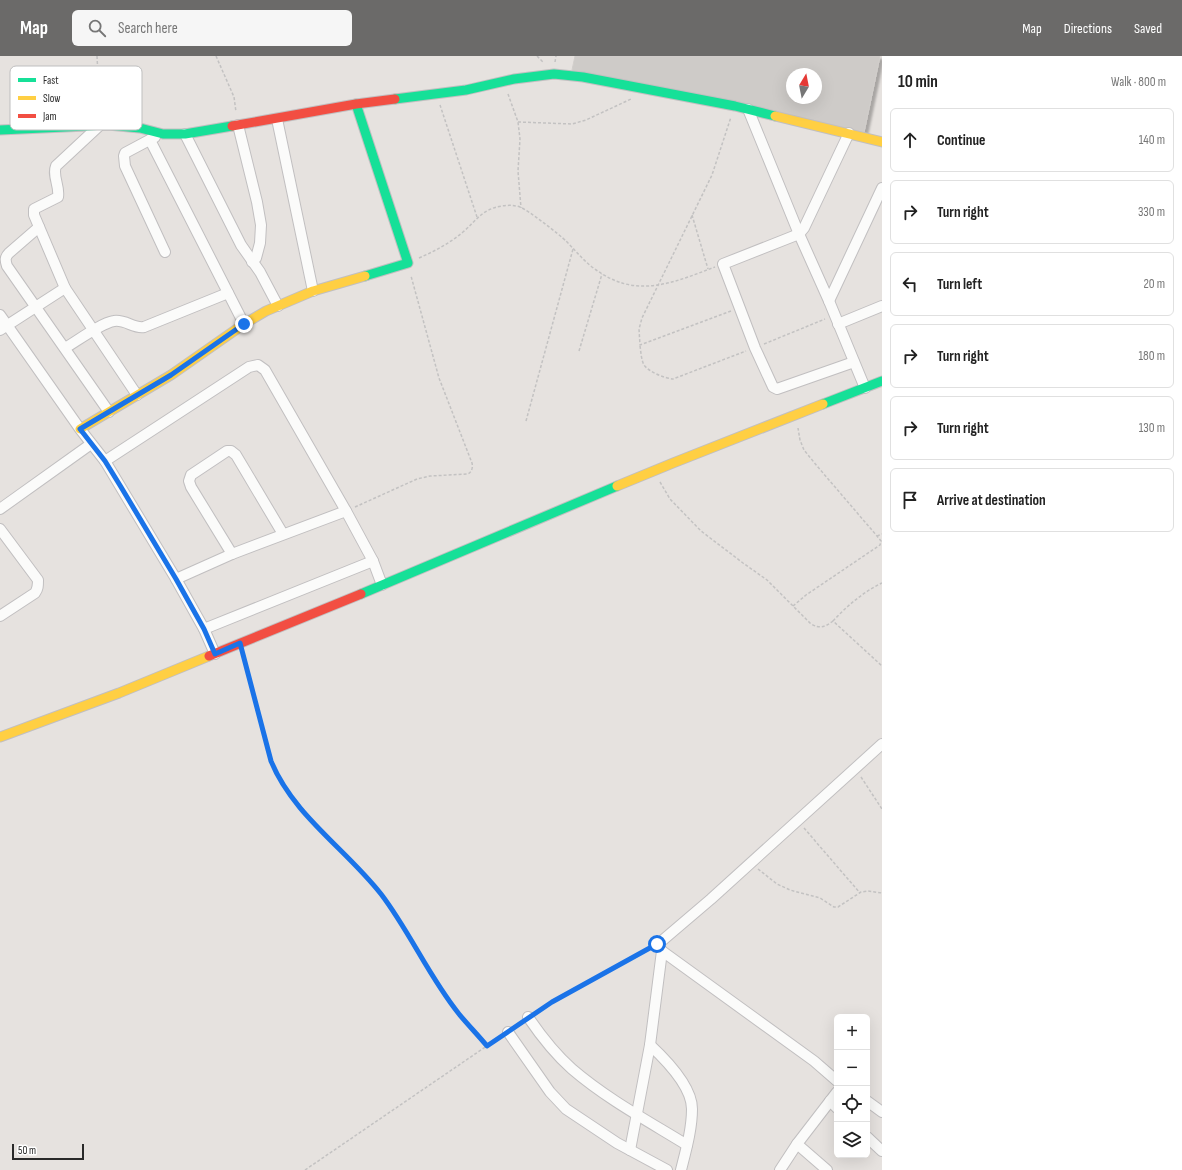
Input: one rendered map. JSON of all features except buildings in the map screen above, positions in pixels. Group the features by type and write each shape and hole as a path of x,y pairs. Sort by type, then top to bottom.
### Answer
{"street":[{"path":"142,129 163,134 184,134 356,104 466,90 529,76 554,74 583,77 735,106 882,142"},
{"path":"80,429 171,375 244,324 266,311 313,291 408,263 356,104"},
{"path":"748,109 799,234 865,388"},
{"path":"277,118 313,291"},
{"path":"238,125 257,202 261,226 260,243 256,258 252,262"},
{"path":"0,130 10,130"},
{"path":"95,130 56,166 54,172 59,191 58,197 34,209 34,215 65,288 138,395"},
{"path":"849,133 808,222 799,234 723,264 755,348 771,384 775,388 854,362"},
{"path":"163,134 125,152 124,156 125,166 165,252"},
{"path":"184,134 241,245 260,272 278,306"},
{"path":"150,140 244,324"},
{"path":"829,301 882,188"},
{"path":"39,227 9,252 5,261 109,412"},
{"path":"4,328 65,288"},
{"path":"65,348 94,330 114,320 122,321 140,328 228,293"},
{"path":"838,324 882,306"},
{"path":"0,315 4,328 105,461 176,579 204,629 215,654"},
{"path":"105,461 249,367 258,365 265,370 346,511 373,561 382,585"},
{"path":"0,737 119,693 653,472 882,381"},
{"path":"0,508 91,444"},
{"path":"232,554 191,487 189,481 191,475 227,451 231,451 236,455 283,534"},
{"path":"176,579 232,554 346,511"},
{"path":"0,529 38,580 38,590 0,616"},
{"path":"204,629 373,561"},
{"path":"630,1150 650,1045 659,948 882,744"},
{"path":"659,948 814,1061 834,1078"},
{"path":"528,1018 547,1043 571,1068 593,1086 687,1145"},
{"path":"508,1032 557,1100 566,1109 630,1150 667,1170"},
{"path":"650,1045 663,1057 680,1078 688,1092 692,1107 687,1145 681,1170"},
{"path":"870,1103 882,1112"},
{"path":"780,1170 797,1144 833,1105"},
{"path":"870,1140 882,1151"},
{"path":"797,1144 827,1170"}],"path":[{"path":"97,56 97,66"},
{"path":"216,56 234,97 238,125"},
{"path":"503,82 518,122 520,139 518,171 521,208"},
{"path":"518,122 572,124 586,120 650,89"},
{"path":"437,94 477,217"},
{"path":"677,378 672,380 668,379 647,368 644,364 640,345 639,329 642,318 712,175 735,106"},
{"path":"346,511 417,479 430,476 468,474 473,467 439,378 408,263 434,252 452,240 465,231 477,217 485,211 511,205 521,208 566,241 581,258 602,274 614,281 631,285 646,286 681,279 723,264"},
{"path":"692,215 709,269"},
{"path":"526,421 573,249"},
{"path":"579,351 602,274"},
{"path":"640,345 740,308"},
{"path":"793,606 806,595 880,545 880,541 877,536 804,450 800,440 795,415"},
{"path":"653,472 670,498 701,531 767,580 811,624 816,627 822,628 833,622 843,610 853,602 872,588 882,583"},
{"path":"877,536 882,534"},
{"path":"833,622 882,666"},
{"path":"240,643 271,761 277,776 311,819 352,861 382,895 458,1014 487,1046"},
{"path":"855,768 882,809"},
{"path":"798,820 860,893"},
{"path":"751,863 777,884 820,898 832,907 838,907 860,893 868,891 882,893"},
{"path":"528,1018 560,998 659,948"},
{"path":"305,1170 370,1124 508,1032"}],"traffic: fast":[{"path":"395,99 466,90 514,79 554,74 583,77 735,106 775,116"},
{"path":"356,104 408,263 365,276"},
{"path":"142,129 163,134 185,134 232,126"},
{"path":"0,130 10,130"},
{"path":"823,404 882,381"},
{"path":"361,594 617,486"}],"traffic: slow":[{"path":"775,116 882,142"},
{"path":"80,429 171,375 244,324 266,311 313,291 365,276"},
{"path":"617,486 823,404"},
{"path":"0,737 119,693 209,656"}],"traffic: jam":[{"path":"232,126 356,104 395,99"},
{"path":"209,656 361,594"}],"route":[{"path":"244,324 171,375 80,429 105,461 121,487 176,579 204,629 215,654 240,643 271,761 277,776 311,819 352,861 382,895 458,1014 487,1046 552,1002 638,953 657,944"}]}
